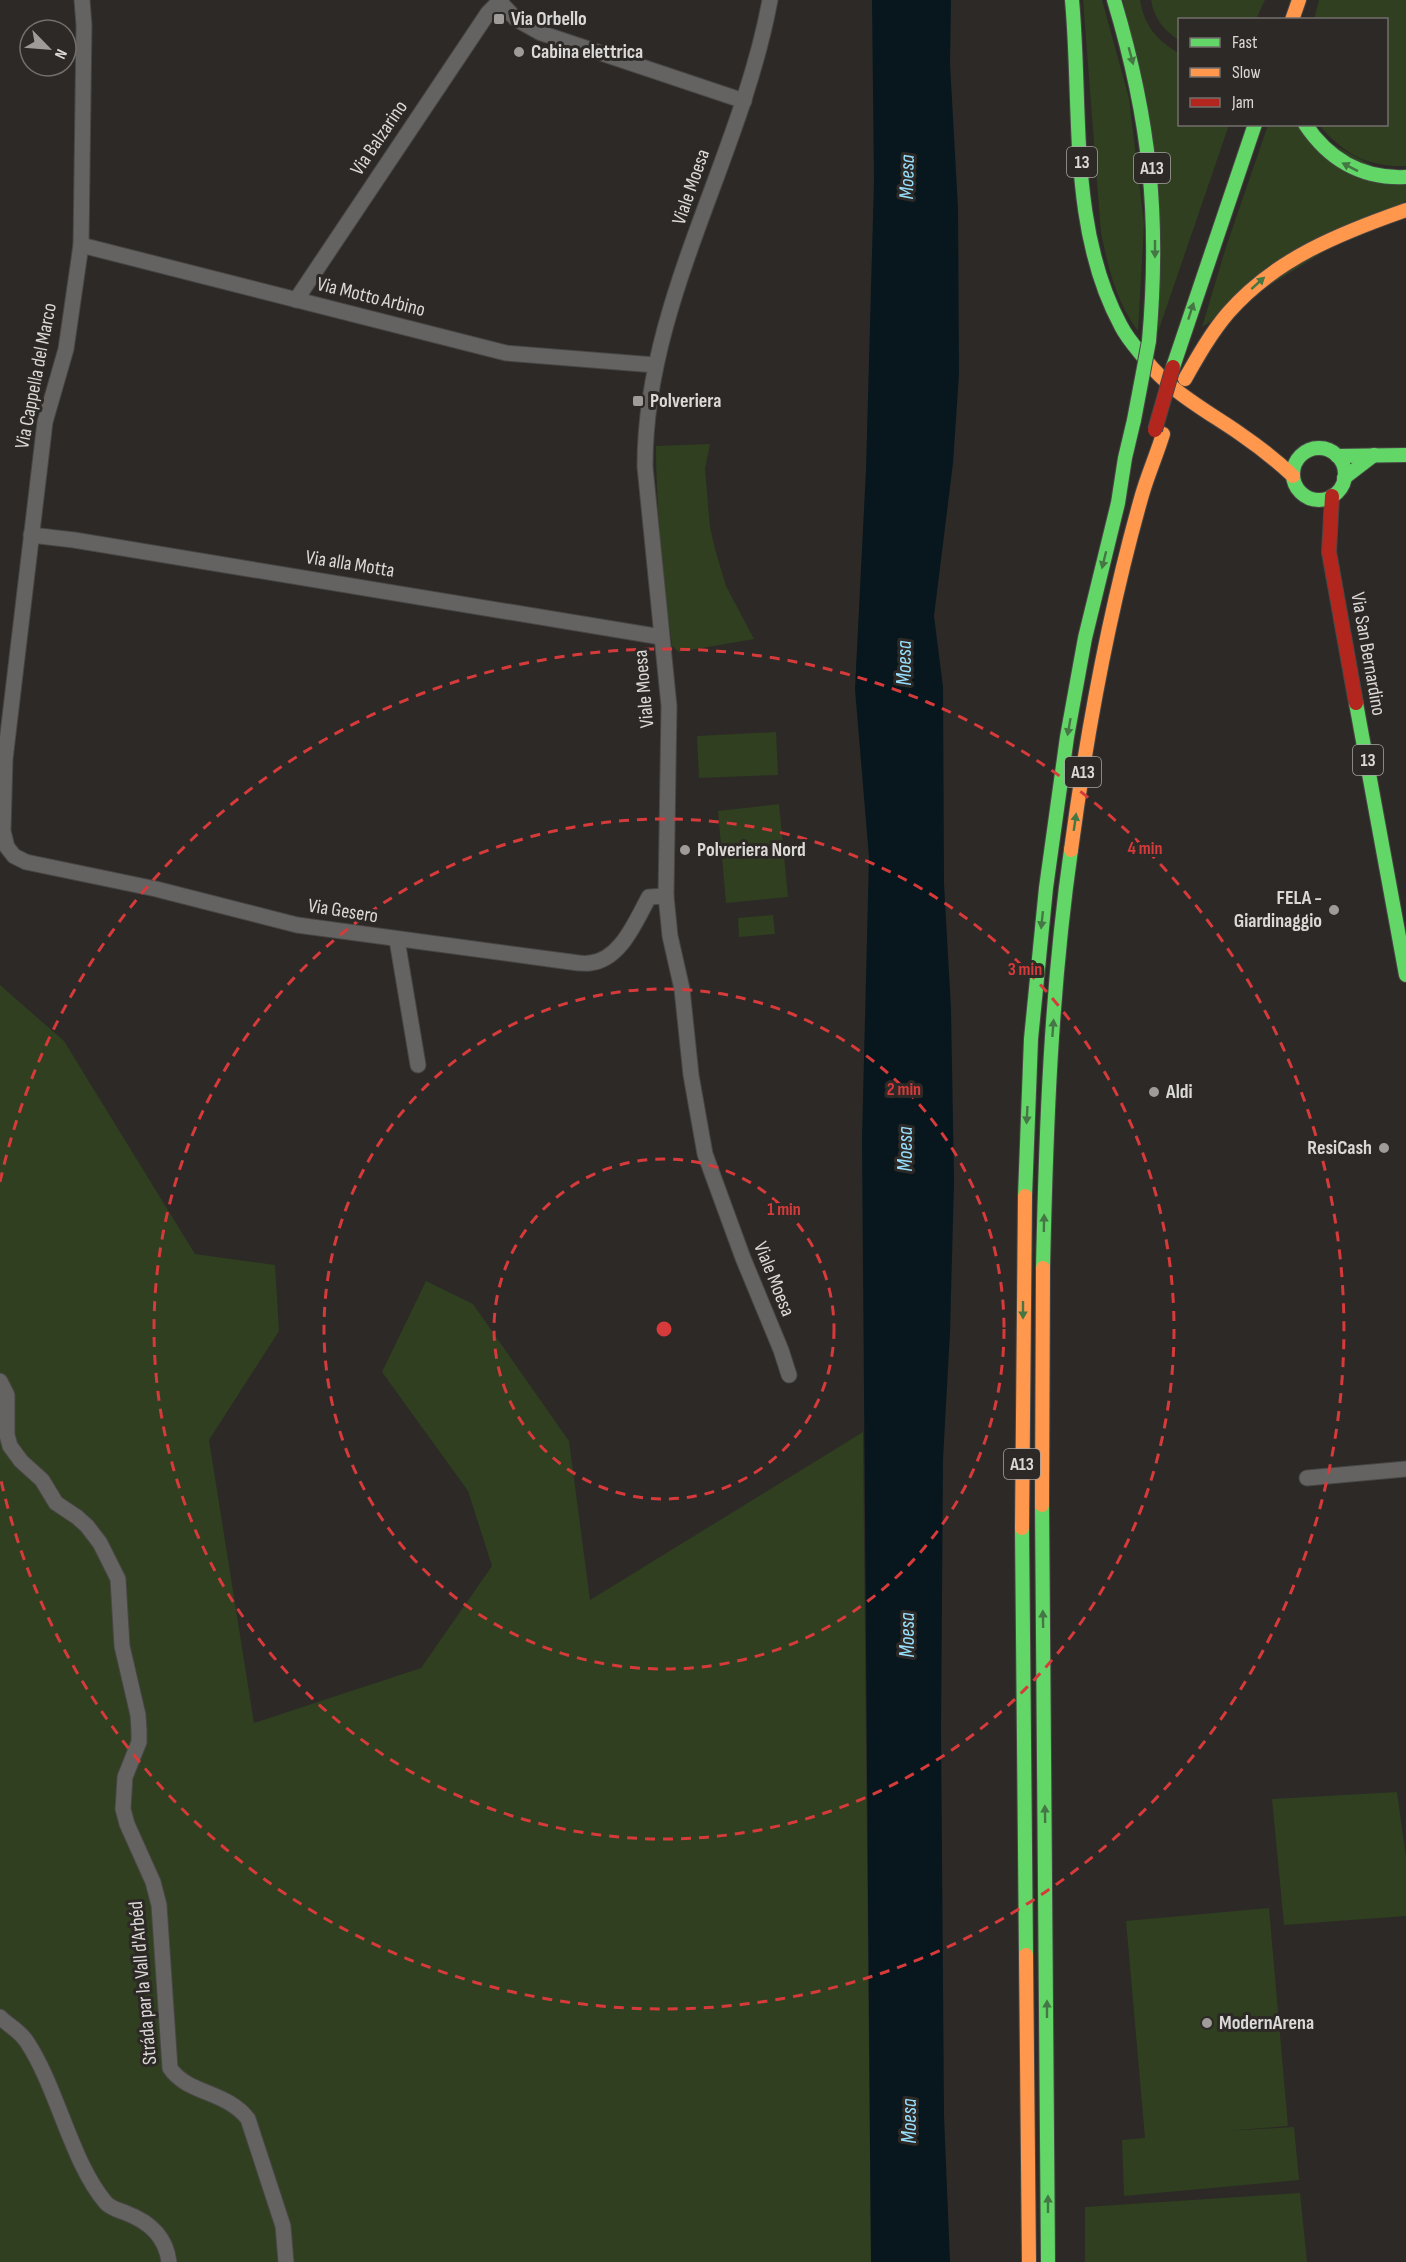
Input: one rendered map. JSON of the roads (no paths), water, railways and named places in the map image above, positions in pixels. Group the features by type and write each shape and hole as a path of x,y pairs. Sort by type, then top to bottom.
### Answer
{"main road":[{"name":"13","path":"1072,0 1077,48 1085,200 1092,246 1107,296 1125,334 1149,365 1176,390 1206,413 1250,439 1293,476"},
{"name":"A13","path":"1048,2262 1042,1533 1044,1202 1048,1094 1060,938 1078,800 1114,610 1144,489 1149,427 1149,341 1155,260 1153,177 1139,89 1114,0"},
{"path":"1280,18 1286,0"},
{"path":"1293,18 1299,0"},
{"path":"1303,18 1308,0"},
{"path":"1200,243 1241,126"},
{"name":"A13","path":"1029,2262 1022,1532 1023,1278 1027,1114 1038,963 1056,813 1085,638 1118,503 1133,461 1173,367 1254,126"},
{"path":"1306,126 1328,153 1349,167 1372,176 1406,177"},
{"name":"A13","path":"1149,427 1185,379 1224,319 1244,296 1271,272 1287,260 1325,239 1406,210"},
{"name":"A13","path":"1149,427 1163,357 1189,276"},
{"name":"13","path":"1250,439 1302,455"},
{"path":"1337,456 1343,466 1344,478 1340,488 1332,496 1324,500 1307,497 1300,492 1293,476 1294,468 1302,455 1316,449 1323,449 1337,456 1406,454"},
{"path":"1344,478 1375,455"},
{"name":"Via San Bernardino","path":"1329,552 1332,496"},
{"name":"Via San Bernardino","path":"1307,497 1329,552 1406,971"}],"street":[{"name":"Via Cappella del Marco","path":"1,831 5,759 45,422 66,349 81,245 84,25 81,0"},
{"name":"Viale Moesa","path":"770,0 762,44 744,101 667,320 655,365 645,436 645,467 669,706 666,897 669,936 682,989 691,1074 705,1154 789,1375"},
{"path":"499,1 516,19 541,33 744,101"},
{"name":"Via Balzarino","path":"296,300 488,13 499,1"},
{"name":"Via Motto Arbino","path":"81,245 506,353 655,365"},
{"name":"Via alla Motta","path":"31,535 74,540 661,637"},
{"name":"Via Gesero","path":"1,831 11,852 26,862 156,889 297,925 397,940 592,963 607,958 620,945 649,897 666,897"},
{"path":"397,940 418,1065"},
{"name":"Stráda par la Vall d'Arbéd","path":"0,1381 7,1395 10,1446 21,1461 42,1480 56,1503 87,1526 100,1543 118,1579 122,1646 138,1715 139,1731 139,1742 125,1778 123,1809 158,1899 164,1957 170,2068 175,2076 184,2082 230,2101 248,2119 283,2226 286,2262"},
{"path":"1307,1478 1406,1468"},
{"path":"0,2017 27,2041 92,2182 107,2204 143,2222 160,2235 165,2242 169,2262"}],"water":[{"name":"Moesa","path":"872,0 951,0 950,64 958,208 959,374 953,463 934,616 943,687 944,884 951,1009 954,1181 950,1332 943,1459 941,1731 944,2116 950,2262 871,2262 862,1140 869,857 855,689 866,470 874,181"}],"place":[{"name":"Via Orbello","path":"499,19"},
{"name":"Cabina elettrica","path":"519,52"},
{"name":"Polveriera","path":"638,401"},
{"name":"Polveriera Nord","path":"685,850"},
{"name":"FELA - Giardinaggio","path":"1334,910"},
{"name":"Aldi","path":"1154,1092"},
{"name":"ResiCash","path":"1384,1148"},
{"name":"ModernArena","path":"1207,2023"}]}
